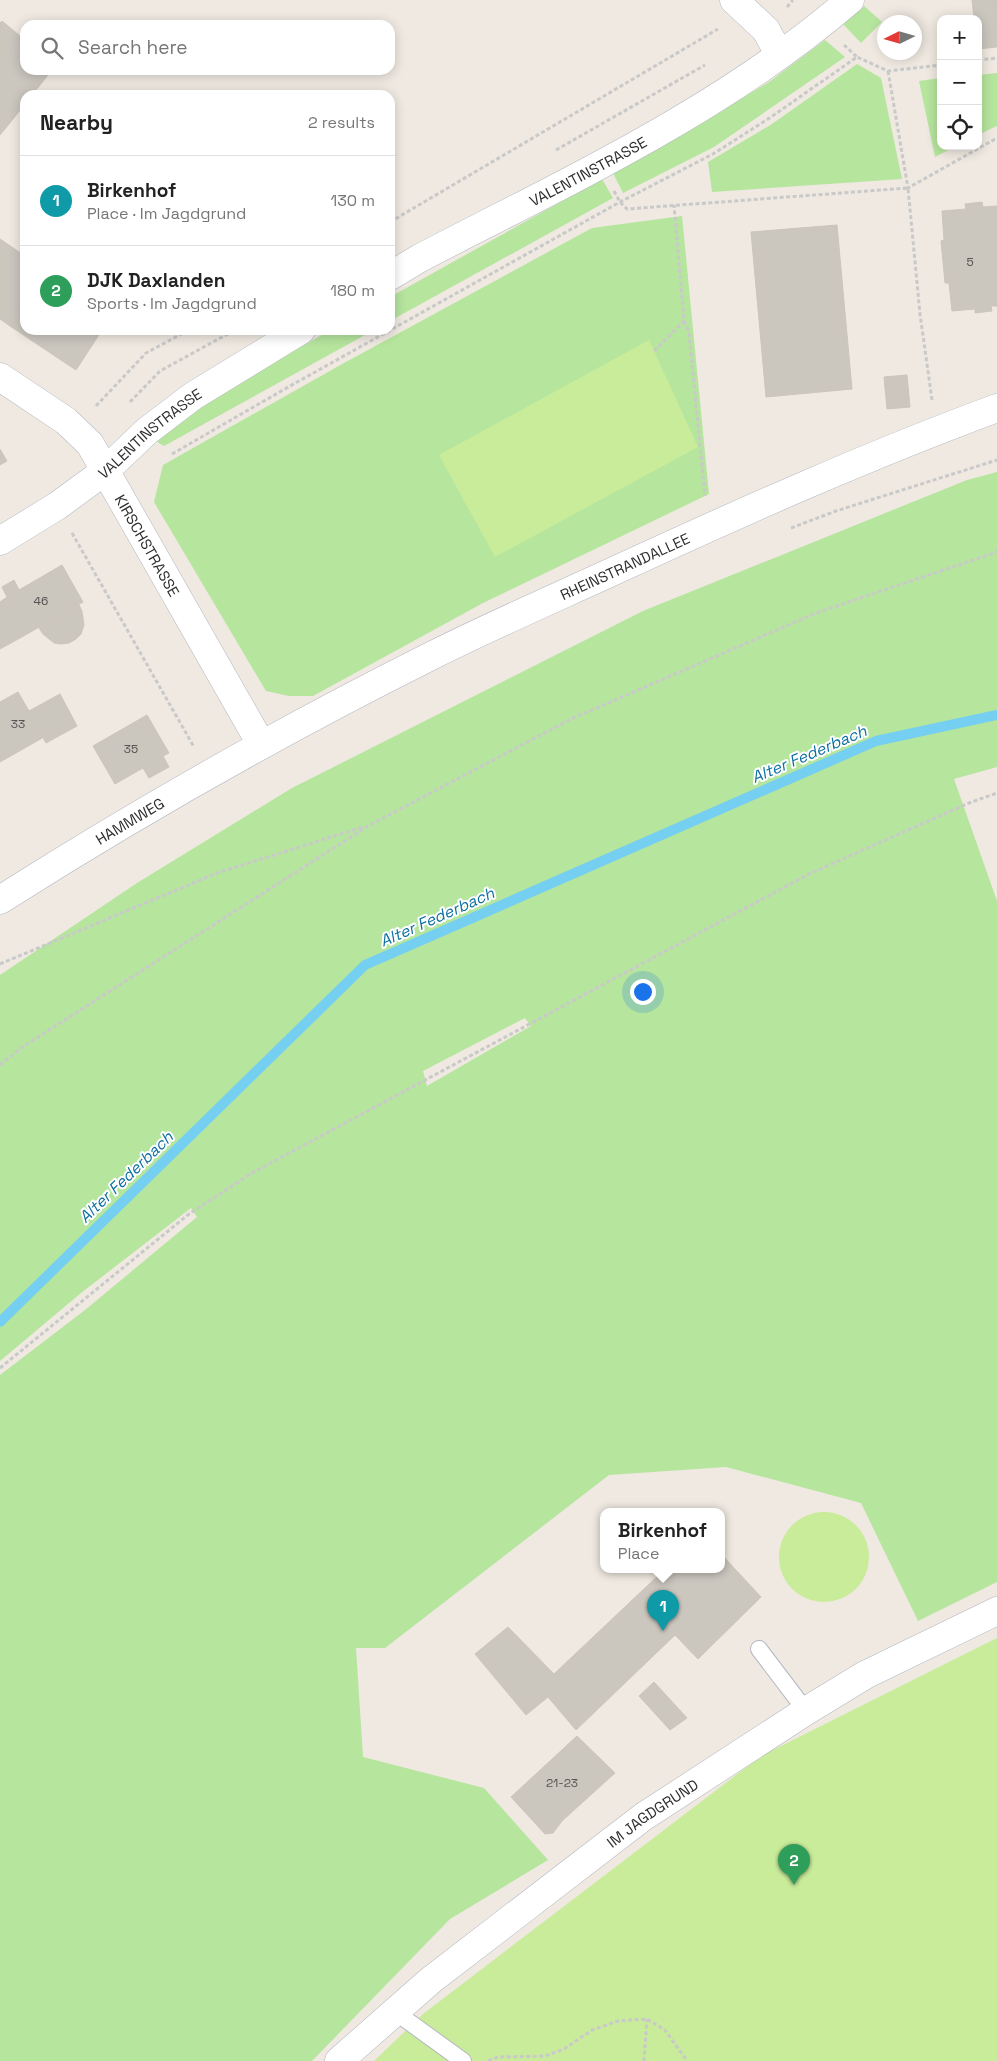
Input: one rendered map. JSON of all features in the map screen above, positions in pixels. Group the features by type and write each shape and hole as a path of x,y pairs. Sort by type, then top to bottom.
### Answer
{"street":[{"name":"VALENTINSTRASSE","path":"395,273 665,128 729,90 822,24 850,0"},
{"path":"740,6 766,30 779,54"},
{"name":"VALENTINSTRASSE","path":"0,541 57,506 105,471 147,431 193,396 293,335"},
{"name":"KIRSCHSTRASSE","path":"0,377 66,421 90,444 262,744"},
{"name":"RHEINSTRANDALLEE","path":"262,744 435,654 783,494 936,430 997,408"},
{"name":"HAMMWEG","path":"0,900 75,852 262,744"},
{"name":"IM JAGDGRUND","path":"339,2061 431,1980 643,1817 806,1710 865,1675 997,1610"}],"lane":[{"path":"759,1648 806,1710"},
{"path":"394,2011 463,2061"}],"path":[{"path":"395,219 740,6"},
{"path":"395,327 620,202 712,154 771,117 857,57 888,71 937,65"},
{"path":"982,60 997,58"},
{"path":"551,153 706,64"},
{"path":"888,71 908,188 920,314 936,430"},
{"path":"620,202 627,209 908,188 997,138"},
{"path":"674,205 684,321 689,332 706,499"},
{"path":"654,351 684,321"},
{"path":"75,430 146,353 180,335"},
{"path":"170,455 381,335"},
{"path":"836,511 997,460"},
{"path":"57,506 210,775"},
{"path":"0,1065 21,1048 368,826 571,718 816,613 997,552"},
{"path":"0,1368 189,1214 252,1173 809,874 968,803 997,794"},
{"path":"0,964 217,873 368,826"},
{"path":"487,2061 498,2058 544,2056 564,2049 592,2030 618,2021 647,2019 665,2030 687,2061"},
{"path":"644,2061 647,2019"}],"green space":[{"path":"864,6 877,18 877,27 861,43 843,24"},
{"path":"825,40 845,57 714,147 623,193 613,173 769,82"},
{"path":"857,64 881,78 902,179 712,192 708,162 772,124"},
{"path":"997,73 997,126 982,133 982,105 982,75"},
{"path":"937,79 937,150 948,150 935,157 919,81"},
{"path":"602,179 613,198 395,318 395,294"},
{"path":"682,216 709,494 483,603 313,696 289,696 266,691 154,502 163,465 344,363 592,228"},
{"path":"322,335 365,335 164,446 154,440 230,386"},
{"path":"649,340 698,447 495,557 439,455"},
{"path":"997,472 997,767 954,779 997,901 997,1582 918,1621 861,1503 726,1467 609,1475 385,1648 356,1648 363,1757 484,1788 548,1860 450,1919 312,2061 0,2061 0,1375 85,1310 197,1217 191,1208 81,1293 0,1361 0,975 137,883 292,788 643,611 967,480","holes":["525,1018 531,1026 427,1086 423,1071"]},
{"path":"824,1512 841,1516 856,1525 865,1540 869,1557 865,1574 856,1589 841,1598 824,1602 807,1598 792,1589 783,1574 779,1557 783,1540 792,1525 807,1516"},
{"path":"997,1638 997,2061 374,2061 423,2014 761,1756"}],"building":[{"path":"972,0 997,0 997,47 982,49 982,15 974,15"},
{"path":"2,21 20,36 20,75 48,75 36,90 20,90 20,110 9,124 0,117 0,23"},
{"path":"0,117 9,124 0,135"},
{"path":"982,202 983,207 997,206 997,306 991,306 992,311 975,313 975,309 952,311 949,283 945,283 941,241 944,240 942,211 966,209 965,204"},
{"path":"837,225 852,389 766,397 751,232"},
{"path":"0,239 20,253 20,311 10,326 0,319"},
{"path":"20,311 20,333 10,326"},
{"path":"24,335 99,335 76,370"},
{"path":"907,375 910,407 887,409 884,377"},
{"path":"0,449 7,461 0,465"},
{"path":"62,565 83,602 20,638 0,602 7,597 2,587 14,580 19,590"},
{"path":"0,602 20,638 0,649"},
{"path":"79,605 84,625 81,634 76,639 69,643 54,643 43,634 39,628"},
{"path":"18,692 44,737 0,762 0,702"},
{"path":"60,694 77,726 46,743 29,711"},
{"path":"147,715 169,753 163,756 169,767 149,778 143,768 115,784 93,746"},
{"path":"725,1558 761,1597 698,1659 675,1635 576,1730 548,1697 526,1715 475,1654 508,1627 554,1674 661,1573 725,1573"},
{"path":"654,1682 687,1718 670,1730 639,1696"},
{"path":"577,1736 615,1773 562,1821 553,1833 545,1834 511,1797"}],"waterway":[{"name":"Alter Federbach","path":"0,1322 365,965 876,741 997,715"}],"place":[{"name":"Birkenhof","path":"663,1631"},
{"name":"DJK Daxlanden","path":"794,1885"}]}
